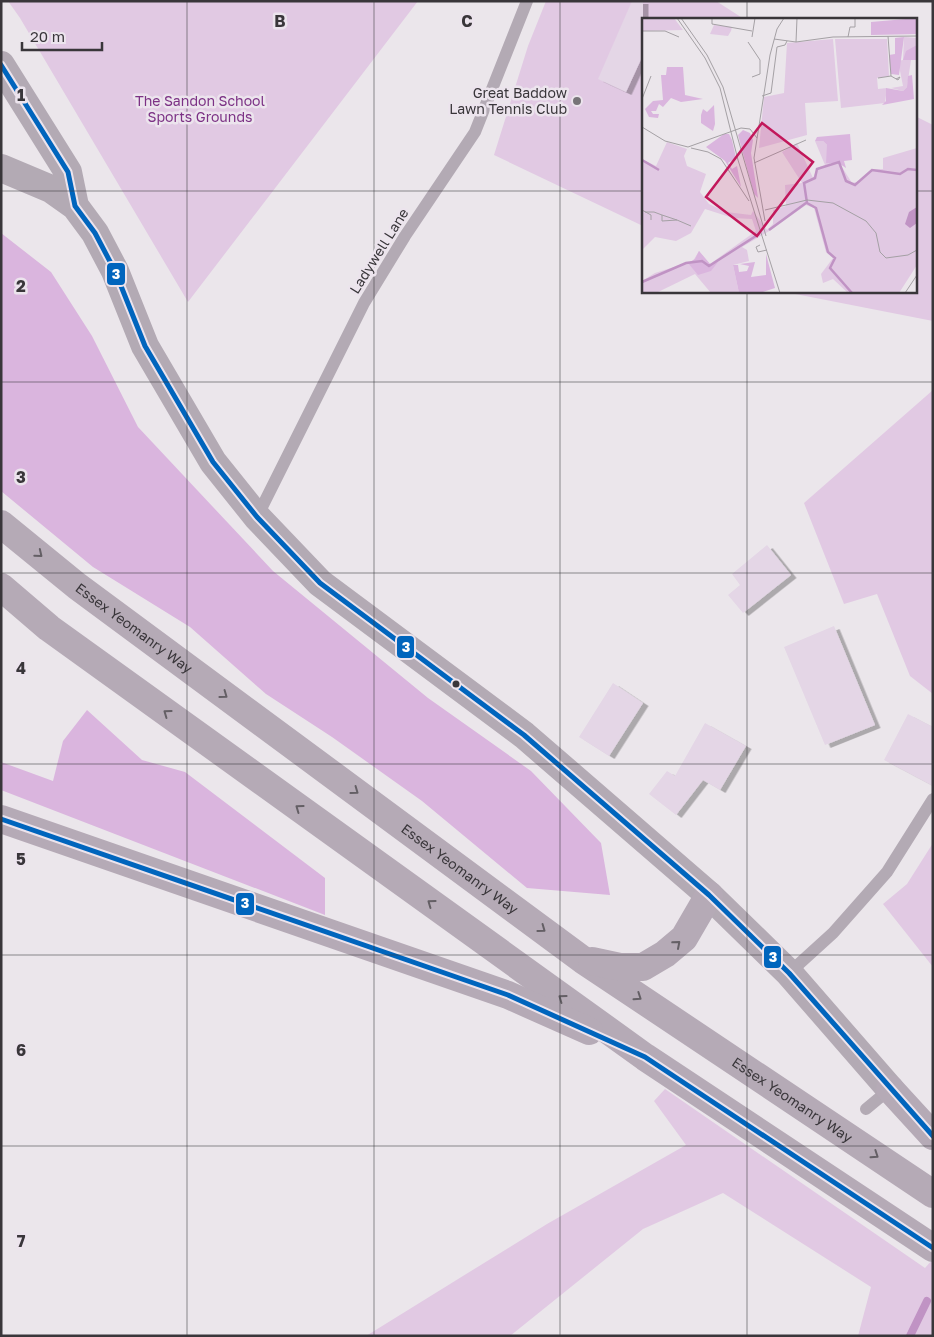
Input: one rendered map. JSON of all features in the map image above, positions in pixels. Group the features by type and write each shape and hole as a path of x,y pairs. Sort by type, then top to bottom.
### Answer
{"main road":[{"name":"Essex Yeomanry Way","path":"1,524 85,592 583,960 933,1194"},
{"path":"1,587 49,628 644,1057 933,1248"},
{"path":"1,819 508,995 644,1057"},
{"path":"583,960 620,967 643,967 666,954 684,938 709,895"},
{"path":"890,1089 933,1136"}],"street":[{"path":"1,65 68,172 75,206"},
{"path":"1,168 51,189 75,206 96,233 145,346 213,462 257,517 320,583 524,735 709,895 789,973 890,1089"}],"lane":[{"name":"Ladywell Lane","path":"257,517 364,303 405,236 475,132 527,1"},
{"path":"789,973 833,933 887,872 933,799"},
{"path":"866,1109 890,1089"}],"green space":[{"name":"The Sandon School Sports Grounds","path":"8,1 418,1 188,302 20,18"},
{"name":"Great Baddow Lawn Tennis Club","path":"546,1 716,1 742,18 642,18 642,226 494,155 528,46"},
{"path":"916,116 933,125 933,321 785,292 916,292"},
{"path":"933,390 933,694 910,676 877,594 844,604 804,503"},
{"path":"933,843 933,967 883,904 907,884"},
{"path":"665,1089 925,1268 933,1259 933,1336 858,1336 871,1287 723,1193 643,1229 510,1336 366,1336 547,1224 686,1145 654,1101"}],"shaded area":[{"path":"1,233 51,272 92,336 138,427 273,571 428,698 531,771 601,843 610,895 527,888 422,801 332,737 266,694 190,627 93,567 1,491"},
{"path":"87,710 142,760 185,772 325,878 325,915 1,790 1,762 53,781 63,741"}],"building":[{"path":"632,1 643,1 642,57 626,92 598,79"},
{"path":"767,545 791,575 743,613 728,595 740,585 732,574"},
{"path":"834,626 875,725 825,745 784,647"},
{"path":"613,683 643,703 609,756 579,737"},
{"path":"908,714 933,727 933,786 884,760"},
{"path":"705,723 746,746 720,790 703,780 676,815 649,794 667,771 675,776"}],"waterway":[{"path":"910,1336 927,1301"}],"transit line":[{"name":"3","path":"1,65 68,172 75,206 95,233 115,271 145,346 213,462 257,517 320,583 524,735 709,895 789,973 933,1136"},
{"name":"3","path":"1,819 508,995 645,1057 933,1248"}],"place":[{"name":"Great Baddow Lawn Tennis Club","path":"577,101"}]}
